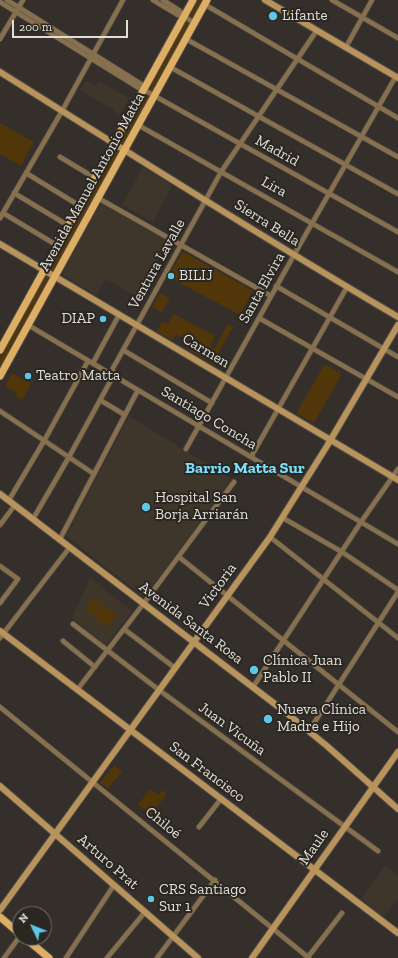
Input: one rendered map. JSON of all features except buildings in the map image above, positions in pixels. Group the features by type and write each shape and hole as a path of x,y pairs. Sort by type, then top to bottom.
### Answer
{"main road":[{"name":"Avenida Manuel Antonio Matta","path":"0,350 4,340 96,178 193,0"},
{"path":"266,0 397,77"},
{"name":"Avenida Manuel Antonio Matta","path":"0,376 206,2"},
{"path":"0,72 124,149"},
{"name":"Sierra Bella","path":"124,149 294,255 398,317"},
{"name":"Carmen","path":"0,244 395,478"},
{"name":"Victoria","path":"0,910 227,596 239,575 270,537 283,518 398,325"},
{"path":"4,340 18,343"},
{"name":"Avenida Santa Rosa","path":"0,494 309,731 398,809"},
{"name":"San Francisco","path":"1,634 398,933"},
{"name":"Maule","path":"252,958 398,752"},
{"name":"Arturo Prat","path":"0,786 198,958"},
{"path":"0,917 12,928"},
{"path":"35,946 49,958"}],"street":[{"name":"Madrid","path":"7,0 17,9"},
{"path":"0,39 23,0"},
{"path":"0,218 62,111 123,0"},
{"path":"153,0 178,15 184,16"},
{"path":"163,0 180,11 194,23"},
{"path":"332,0 398,38"},
{"path":"346,47 372,0"},
{"name":"Madrid","path":"0,2 17,9 92,56 141,84 144,90 154,96 398,232"},
{"path":"206,2 297,59 398,118"},
{"name":"Ventura Lavalle","path":"33,519 111,380 114,366 122,350 221,172 317,30"},
{"path":"186,38 398,157"},
{"path":"170,67 398,194"},
{"name":"Santa Elvira","path":"186,449 378,106 397,77"},
{"name":"Lira","path":"138,125 398,272"},
{"path":"60,157 96,178"},
{"path":"26,173 80,206"},
{"path":"14,194 69,226"},
{"path":"98,198 271,296"},
{"path":"3,213 58,246"},
{"path":"276,286 398,357"},
{"path":"251,457 347,287"},
{"path":"9,500 119,315"},
{"path":"259,318 398,397"},
{"name":"Santiago Concha","path":"28,325 398,544"},
{"path":"122,350 212,403"},
{"path":"60,539 138,390"},
{"path":"100,400 125,415"},
{"path":"0,411 94,474"},
{"path":"253,687 361,522 395,478 398,469"},
{"path":"77,690 144,604 234,482"},
{"path":"0,525 15,505"},
{"path":"283,518 342,552 398,591 309,731"},
{"path":"270,537 398,638"},
{"path":"1,634 70,547"},
{"path":"179,557 398,732"},
{"path":"0,566 18,579 0,603"},
{"name":"Juan Vicuña","path":"74,624 159,690 378,851"},
{"path":"124,629 175,668"},
{"path":"63,642 95,667"},
{"name":"Chiloé","path":"0,707 309,957"},
{"path":"199,827 221,799"},
{"path":"157,958 215,880"},
{"path":"66,958 114,885"},
{"path":"107,958 145,912"},
{"path":"309,957 342,912"},
{"path":"4,958 12,946"}],"shaded area":[{"path":"196,0 203,0 0,371 0,357"},
{"path":"86,80 96,86 99,81 129,98 120,115 80,90"},
{"path":"0,123 34,142 21,166 0,154"},
{"path":"143,167 172,186 153,222 122,205"},
{"path":"101,202 168,240 136,297 106,279 96,295 62,274"},
{"path":"184,252 253,291 240,315 172,279 175,273 171,271"},
{"path":"160,293 170,298 162,312 152,307"},
{"path":"174,314 215,336 210,346 214,349 228,324 233,327 213,363 190,351 193,346 199,349 200,347 176,334 172,340 157,332 162,321 168,324"},
{"path":"325,364 342,374 314,423 296,413"},
{"path":"12,373 31,384 22,400 15,396 17,393 5,386"},
{"name":"Hospital San Borja Arriarán","path":"129,416 232,479 144,597 66,536"},
{"path":"90,578 132,611 106,645 72,618"},
{"path":"94,597 101,602 92,614 85,609"},
{"path":"102,603 109,609 99,621 92,615"},
{"path":"110,609 117,615 107,627 100,621"},
{"path":"114,765 122,771 108,789 100,783"},
{"path":"150,789 158,795 162,790 167,794 151,815 138,805"},
{"path":"385,866 398,876 398,899 383,918 361,899"}],"place":[{"name":"Lifante","path":"273,16"},
{"name":"BILIJ","path":"171,276"},
{"name":"DIAP","path":"103,319"},
{"name":"Teatro Matta","path":"28,376"},
{"name":"Hospital San Borja Arriarán","path":"146,507"},
{"name":"Clínica Juan Pablo II","path":"254,670"},
{"name":"Nueva Clínica Madre e Hijo","path":"268,719"},
{"name":"CRS Santiago Sur 1","path":"151,899"}],"district":[{"name":"Barrio Matta Sur","path":"245,468"}]}
